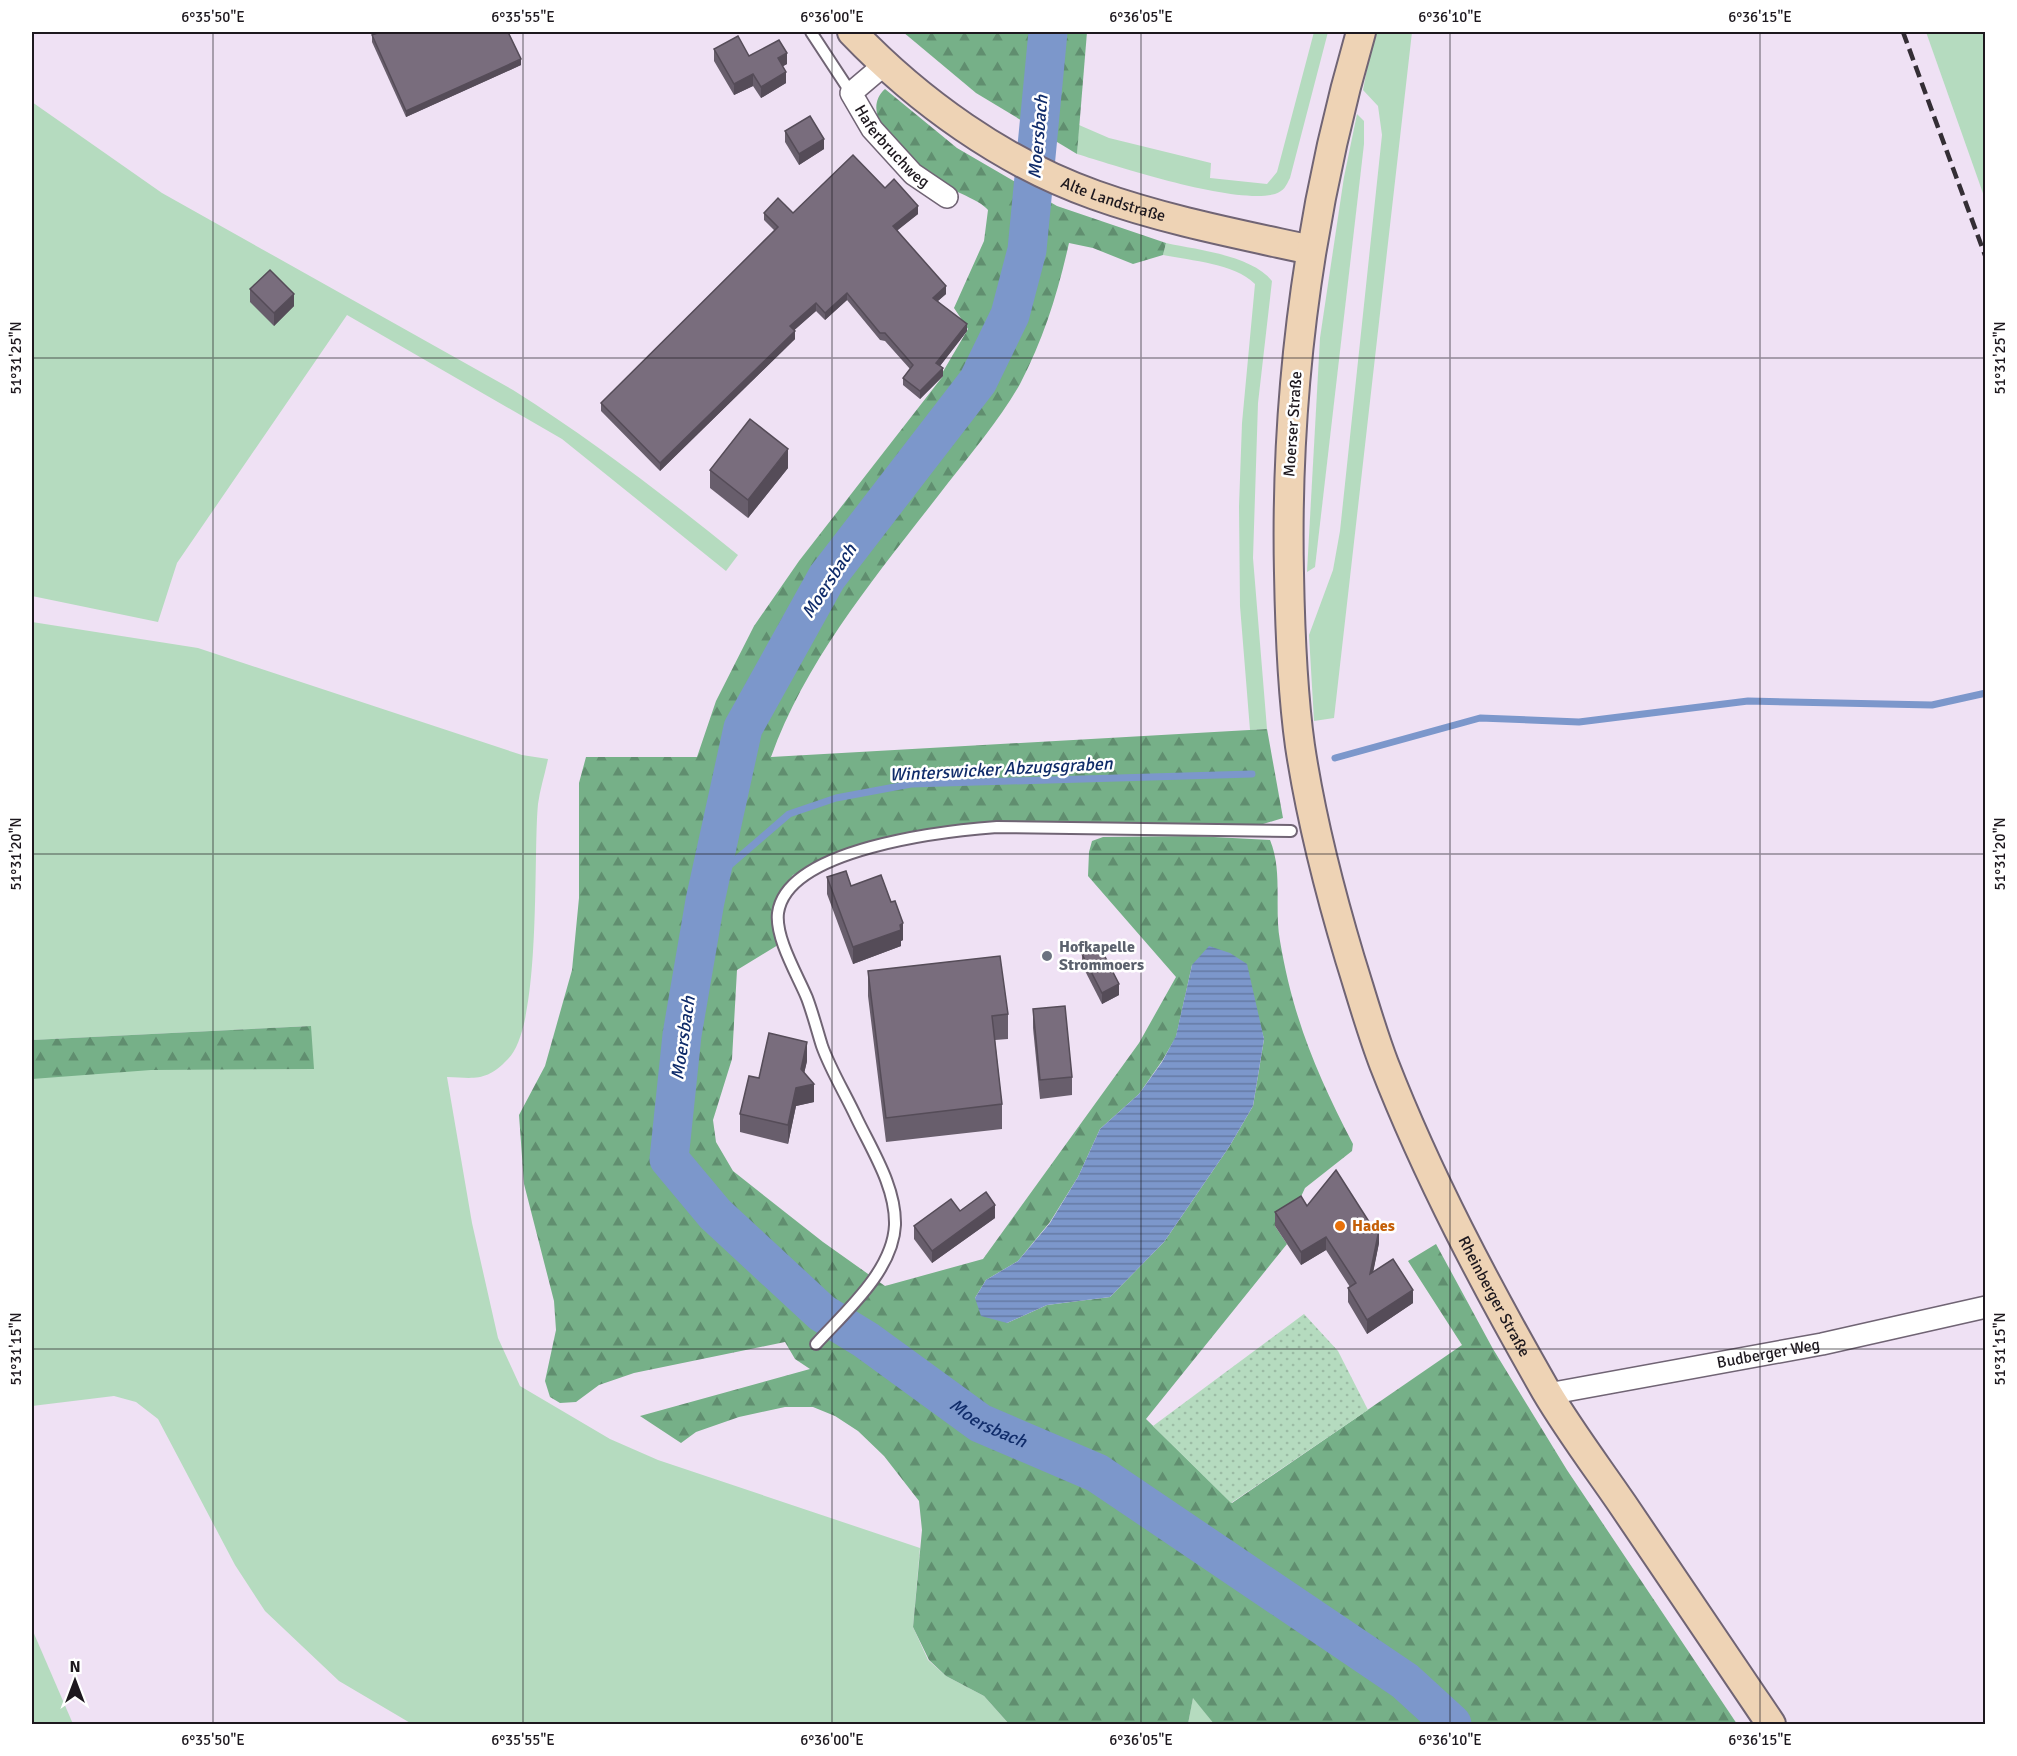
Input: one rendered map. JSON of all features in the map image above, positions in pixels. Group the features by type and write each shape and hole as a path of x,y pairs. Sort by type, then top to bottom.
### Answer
{"main road":[{"name":"Alte Landstraße","path":"852,32 884,65 929,101 1004,152 1066,184 1172,219 1311,250"},
{"name":"Moerser Straße","path":"1303,826 1300,744 1293,683 1288,550 1289,456 1294,387 1311,250 1329,156 1361,32"},
{"name":"Rheinberger Straße","path":"1303,826 1332,899 1382,1060 1420,1151 1548,1394 1771,1725"}],"street":[{"name":"Haferbruchweg","path":"884,65 851,93 872,129 913,174 947,196"},
{"name":"Budberger Weg","path":"1548,1394 1821,1344 1986,1307"}],"lane":[{"path":"811,32 851,93"},
{"path":"816,1344 867,1285 889,1250 895,1226 892,1199 880,1165 823,1048 807,998 778,926 781,901 787,889 805,874 866,848 949,831 997,827 1303,826"}],"green space":[{"path":"903,32 1087,32 1077,154 976,93"},
{"path":"1314,32 1328,32 1290,178 1278,193 1257,196 1206,190 1077,154 1079,125 1109,138 1211,163 1210,178 1267,184 1277,172"},
{"path":"1374,32 1412,32 1334,718 1314,721 1309,635 1333,570 1340,531 1382,135 1378,106 1363,90"},
{"path":"1926,32 1985,32 1985,199"},
{"path":"885,89 957,148 1057,206 1166,243 1163,255 1133,264 1093,248 1069,243 1049,315 1020,384 995,422 873,580 826,648 805,683 771,757 1267,729 1283,818 1263,824 1015,824 839,854 793,875 778,896 772,921 778,945 737,970 732,1059 713,1120 716,1142 733,1171 823,1242 885,1286 983,1259 1139,1043 1176,977 1088,876 1092,841 1103,837 1195,836 1270,840 1276,864 1278,928 1292,996 1308,1046 1328,1094 1353,1144 1352,1151 1305,1188 1298,1203 1275,1226 1287,1244 1146,1419 1232,1503 1462,1345 1408,1261 1436,1244 1493,1349 1567,1470 1737,1724 1214,1724 1193,1698 1188,1724 1009,1724 984,1696 946,1676 929,1660 913,1627 922,1530 919,1501 884,1456 858,1431 835,1416 813,1407 785,1407 739,1417 696,1432 681,1443 640,1416 810,1369 795,1359 785,1342 634,1373 599,1385 576,1402 560,1403 550,1397 545,1381 556,1330 554,1301 524,1184 519,1115 545,1066 572,970 579,898 579,783 586,757 697,757 716,701 754,626 799,561 943,376 941,375 968,329 954,308 984,241 988,210 978,202 929,177 898,149 880,124 877,111 878,100","holes":["1192,965 1256,1010 1264,1039 1253,1106 1229,1147 1164,1242 1110,1297 1047,1305 1007,1323 975,1298 986,1280 1018,1261 1050,1222 1078,1177 1100,1129 1139,1094 1162,1061 1176,1037"]},
{"path":"32,102 162,193 513,390 628,469 738,555 726,571 562,439 347,315 177,563 158,622 32,596"},
{"path":"1357,114 1364,121 1364,144 1315,567 1307,572 1320,338 1344,177"},
{"path":"1166,243 1238,259 1263,272 1272,281 1258,403 1253,558 1267,729 1250,730 1240,606 1239,506 1242,423 1255,284 1236,271 1224,267 1163,255"},
{"path":"32,622 198,648 522,755 548,759 538,804 531,977 519,1041 508,1059 493,1072 473,1078 447,1077 472,1223 498,1338 520,1386 610,1439 658,1460 920,1548 913,1627 928,1660 946,1676 984,1696 1009,1724 412,1724 339,1681 265,1611 235,1565 158,1419 136,1402 114,1396 32,1406 32,1078 310,1026 32,1040"},
{"path":"311,1026 314,1069 151,1070 32,1079 32,1040"},
{"path":"1304,1314 1338,1351 1368,1410 1231,1503 1153,1426"},
{"path":"32,1629 73,1724 32,1724"},
{"path":"1193,1697 1214,1724 1188,1724"}],"water":[{"path":"1209,946 1230,953 1247,964 1264,1039 1253,1106 1229,1147 1164,1242 1110,1297 1047,1305 1007,1323 981,1316 975,1298 986,1280 1018,1261 1050,1223 1078,1177 1100,1129 1139,1094 1162,1062 1176,1036 1192,965"}],"building":[{"path":"380,32 508,32 521,59 406,111 372,35"},
{"path":"738,36 749,56 779,40 787,53 778,58 786,72 761,87 753,74 734,84 714,49"},
{"path":"810,116 824,139 799,154 785,131"},
{"path":"853,155 885,188 894,179 918,206 893,226 946,286 933,298 967,324 936,363 943,368 920,391 903,378 913,365 885,333 880,333 847,293 825,313 816,303 790,326 795,331 660,463 601,403 778,227 764,213 778,198 793,213"},
{"path":"270,270 294,294 274,313 250,289"},
{"path":"750,419 788,449 748,500 710,470"},
{"path":"846,871 851,886 881,875 891,902 895,901 903,923 900,925 901,930 853,947 827,877"},
{"path":"1099,945 1119,984 1102,993 1082,954"},
{"path":"1000,956 1008,1014 992,1016 1002,1104 886,1118 868,971"},
{"path":"1065,1006 1072,1077 1040,1080 1033,1009"},
{"path":"769,1033 807,1042 801,1069 814,1084 796,1088 788,1125 740,1114 749,1076 759,1078"},
{"path":"1336,1170 1373,1228 1379,1230 1370,1274 1393,1259 1413,1290 1367,1320 1348,1288 1356,1283 1326,1237 1301,1252 1275,1212 1301,1196 1307,1206"},
{"path":"986,1192 995,1205 932,1251 914,1226 951,1199 960,1211"}],"waterway":[{"name":"Moersbach","path":"1048,32 1027,250 1010,315 978,381 827,577 743,728 705,901 682,1035 669,1159 715,1214 822,1313 866,1340 980,1423 1097,1473 1405,1681 1452,1724"},
{"name":"Winterswicker Abzugsgraben","path":"1335,758 1480,718 1579,722 1748,701 1932,705 1986,693"},
{"name":"Winterswicker Abzugsgraben","path":"709,883 789,814 836,798 911,784 1252,774"}],"railway":[{"path":"1903,32 1986,258"}],"place":[{"name":"Hofkapelle Strommoers","path":"1047,956"},
{"name":"Hades","path":"1340,1226"}]}
